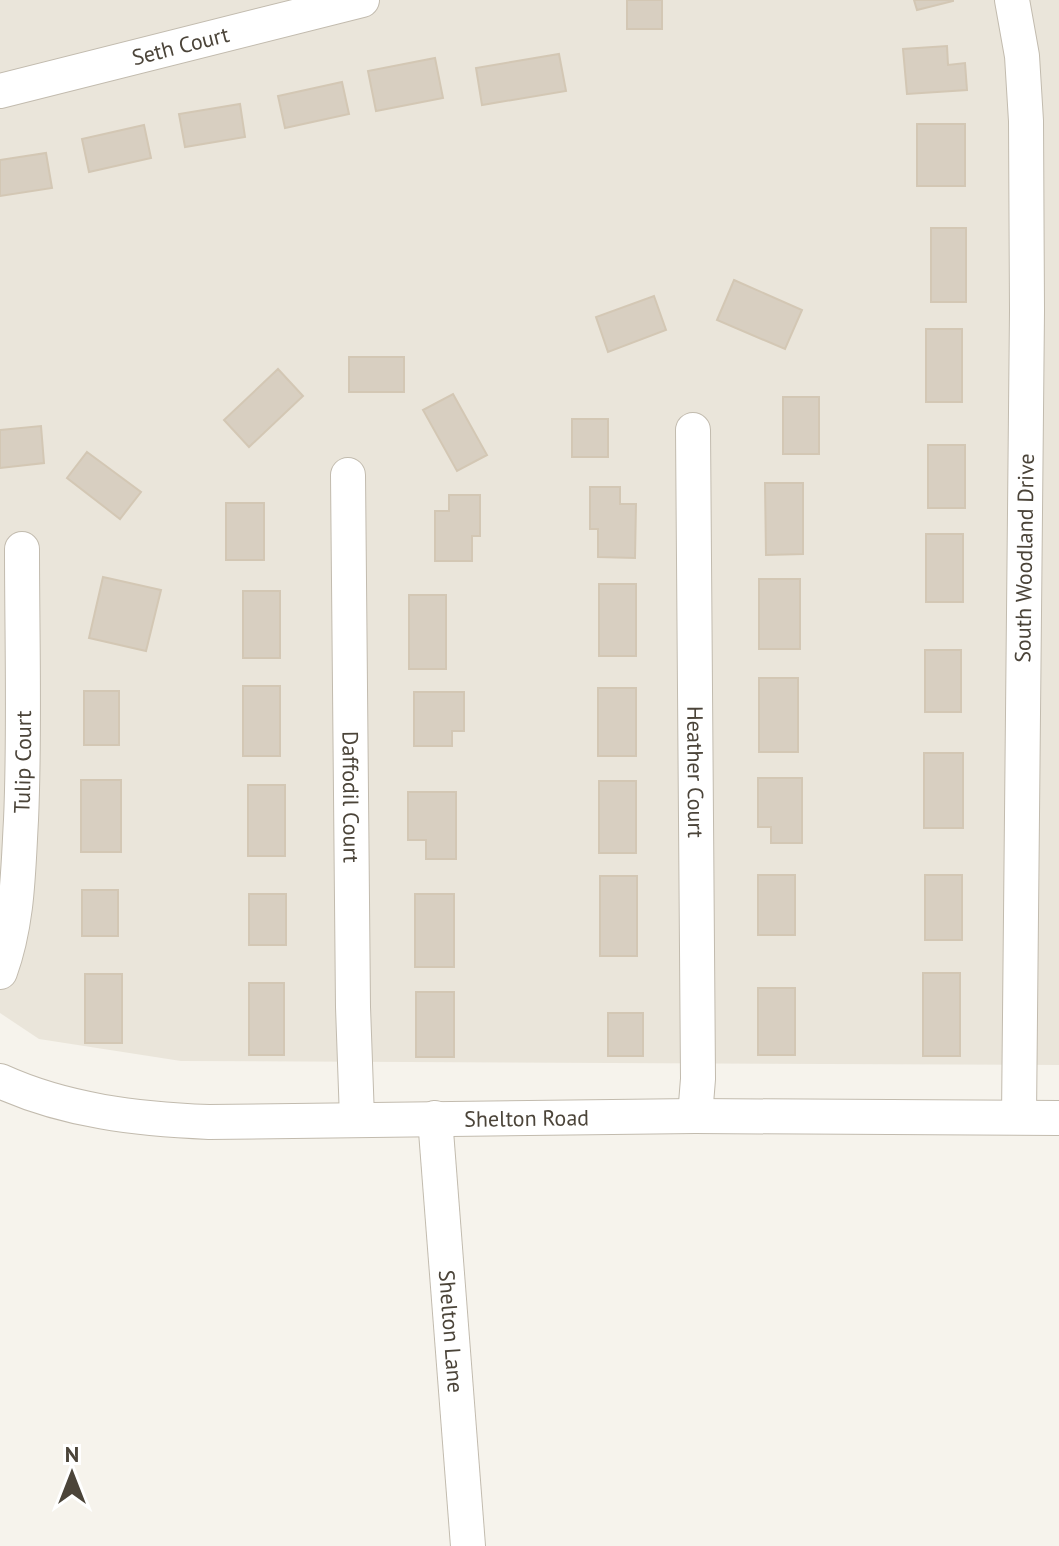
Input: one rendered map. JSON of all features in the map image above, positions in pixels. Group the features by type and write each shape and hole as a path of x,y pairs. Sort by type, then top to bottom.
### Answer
{"street":[{"name":"Seth Court","path":"0,91 362,0"},
{"name":"South Woodland Drive","path":"1012,0 1022,56 1026,121 1019,1117"},
{"name":"Heather Court","path":"693,430 698,1063 695,1116"},
{"name":"Daffodil Court","path":"348,475 353,1007 357,1118"},
{"name":"Tulip Court","path":"0,972 17,906 23,773 22,549"},
{"name":"Shelton Road","path":"0,1081 33,1096 81,1109 162,1120 209,1122 695,1116 1059,1118"},
{"name":"Shelton Lane","path":"435,1118 468,1546"}],"shaded area":[{"path":"0,0 1059,0 1059,1065 181,1061 39,1039 0,1013"}],"building":[{"path":"627,0 662,0 662,29 627,29"},
{"path":"914,0 953,0 953,1 917,10"},
{"path":"947,46 948,65 965,63 967,90 907,94 903,49"},
{"path":"559,54 566,91 482,105 476,68"},
{"path":"435,58 443,98 376,111 368,71"},
{"path":"342,82 349,114 285,128 278,96"},
{"path":"240,104 245,137 185,147 179,114"},
{"path":"917,124 965,124 965,186 917,186"},
{"path":"144,125 151,158 89,172 82,139"},
{"path":"46,153 52,188 0,196 0,160"},
{"path":"931,228 966,228 966,302 931,302"},
{"path":"734,280 802,310 785,349 717,320"},
{"path":"654,296 666,330 608,352 596,317"},
{"path":"926,329 962,329 962,402 926,402"},
{"path":"349,357 404,357 404,392 349,392"},
{"path":"278,369 303,396 249,447 224,420"},
{"path":"453,394 487,455 457,471 423,410"},
{"path":"783,397 819,397 819,454 783,454"},
{"path":"572,419 608,419 608,457 572,457"},
{"path":"41,426 44,463 0,468 0,430"},
{"path":"928,445 965,445 965,508 928,508"},
{"path":"87,452 141,492 120,519 67,478"},
{"path":"765,483 803,483 803,554 766,555"},
{"path":"590,487 620,487 620,504 636,504 635,558 598,557 598,529 590,529"},
{"path":"449,495 480,495 480,536 472,536 472,561 435,561 435,511 449,511"},
{"path":"226,503 264,503 264,560 226,560"},
{"path":"926,534 963,534 963,602 926,602"},
{"path":"103,577 161,590 146,651 89,638"},
{"path":"759,579 800,579 800,649 759,649"},
{"path":"599,584 636,584 636,656 599,656"},
{"path":"243,591 280,591 280,658 243,658"},
{"path":"409,595 446,595 446,669 409,669"},
{"path":"925,650 961,650 961,712 925,712"},
{"path":"759,678 798,678 798,752 759,752"},
{"path":"243,686 280,686 280,756 243,756"},
{"path":"598,688 636,688 636,756 598,756"},
{"path":"84,691 119,691 119,745 84,745"},
{"path":"414,692 464,692 464,731 452,731 452,746 414,746"},
{"path":"924,753 963,753 963,828 924,828"},
{"path":"758,778 802,778 802,843 771,843 771,827 758,827"},
{"path":"81,780 121,780 121,852 81,852"},
{"path":"599,781 636,781 636,853 599,853"},
{"path":"248,785 285,785 285,856 248,856"},
{"path":"408,792 456,792 456,859 426,859 426,840 408,840"},
{"path":"758,875 795,875 795,935 758,935"},
{"path":"925,875 962,875 962,940 925,940"},
{"path":"600,876 637,876 637,956 600,956"},
{"path":"82,890 118,890 118,936 82,936"},
{"path":"249,894 286,894 286,945 249,945"},
{"path":"415,894 454,894 454,967 415,967"},
{"path":"923,973 960,973 960,1056 923,1056"},
{"path":"85,974 122,974 122,1043 85,1043"},
{"path":"249,983 284,983 284,1055 249,1055"},
{"path":"758,988 795,988 795,1055 758,1055"},
{"path":"416,992 454,992 454,1057 416,1057"},
{"path":"608,1013 643,1013 643,1056 608,1056"}]}
